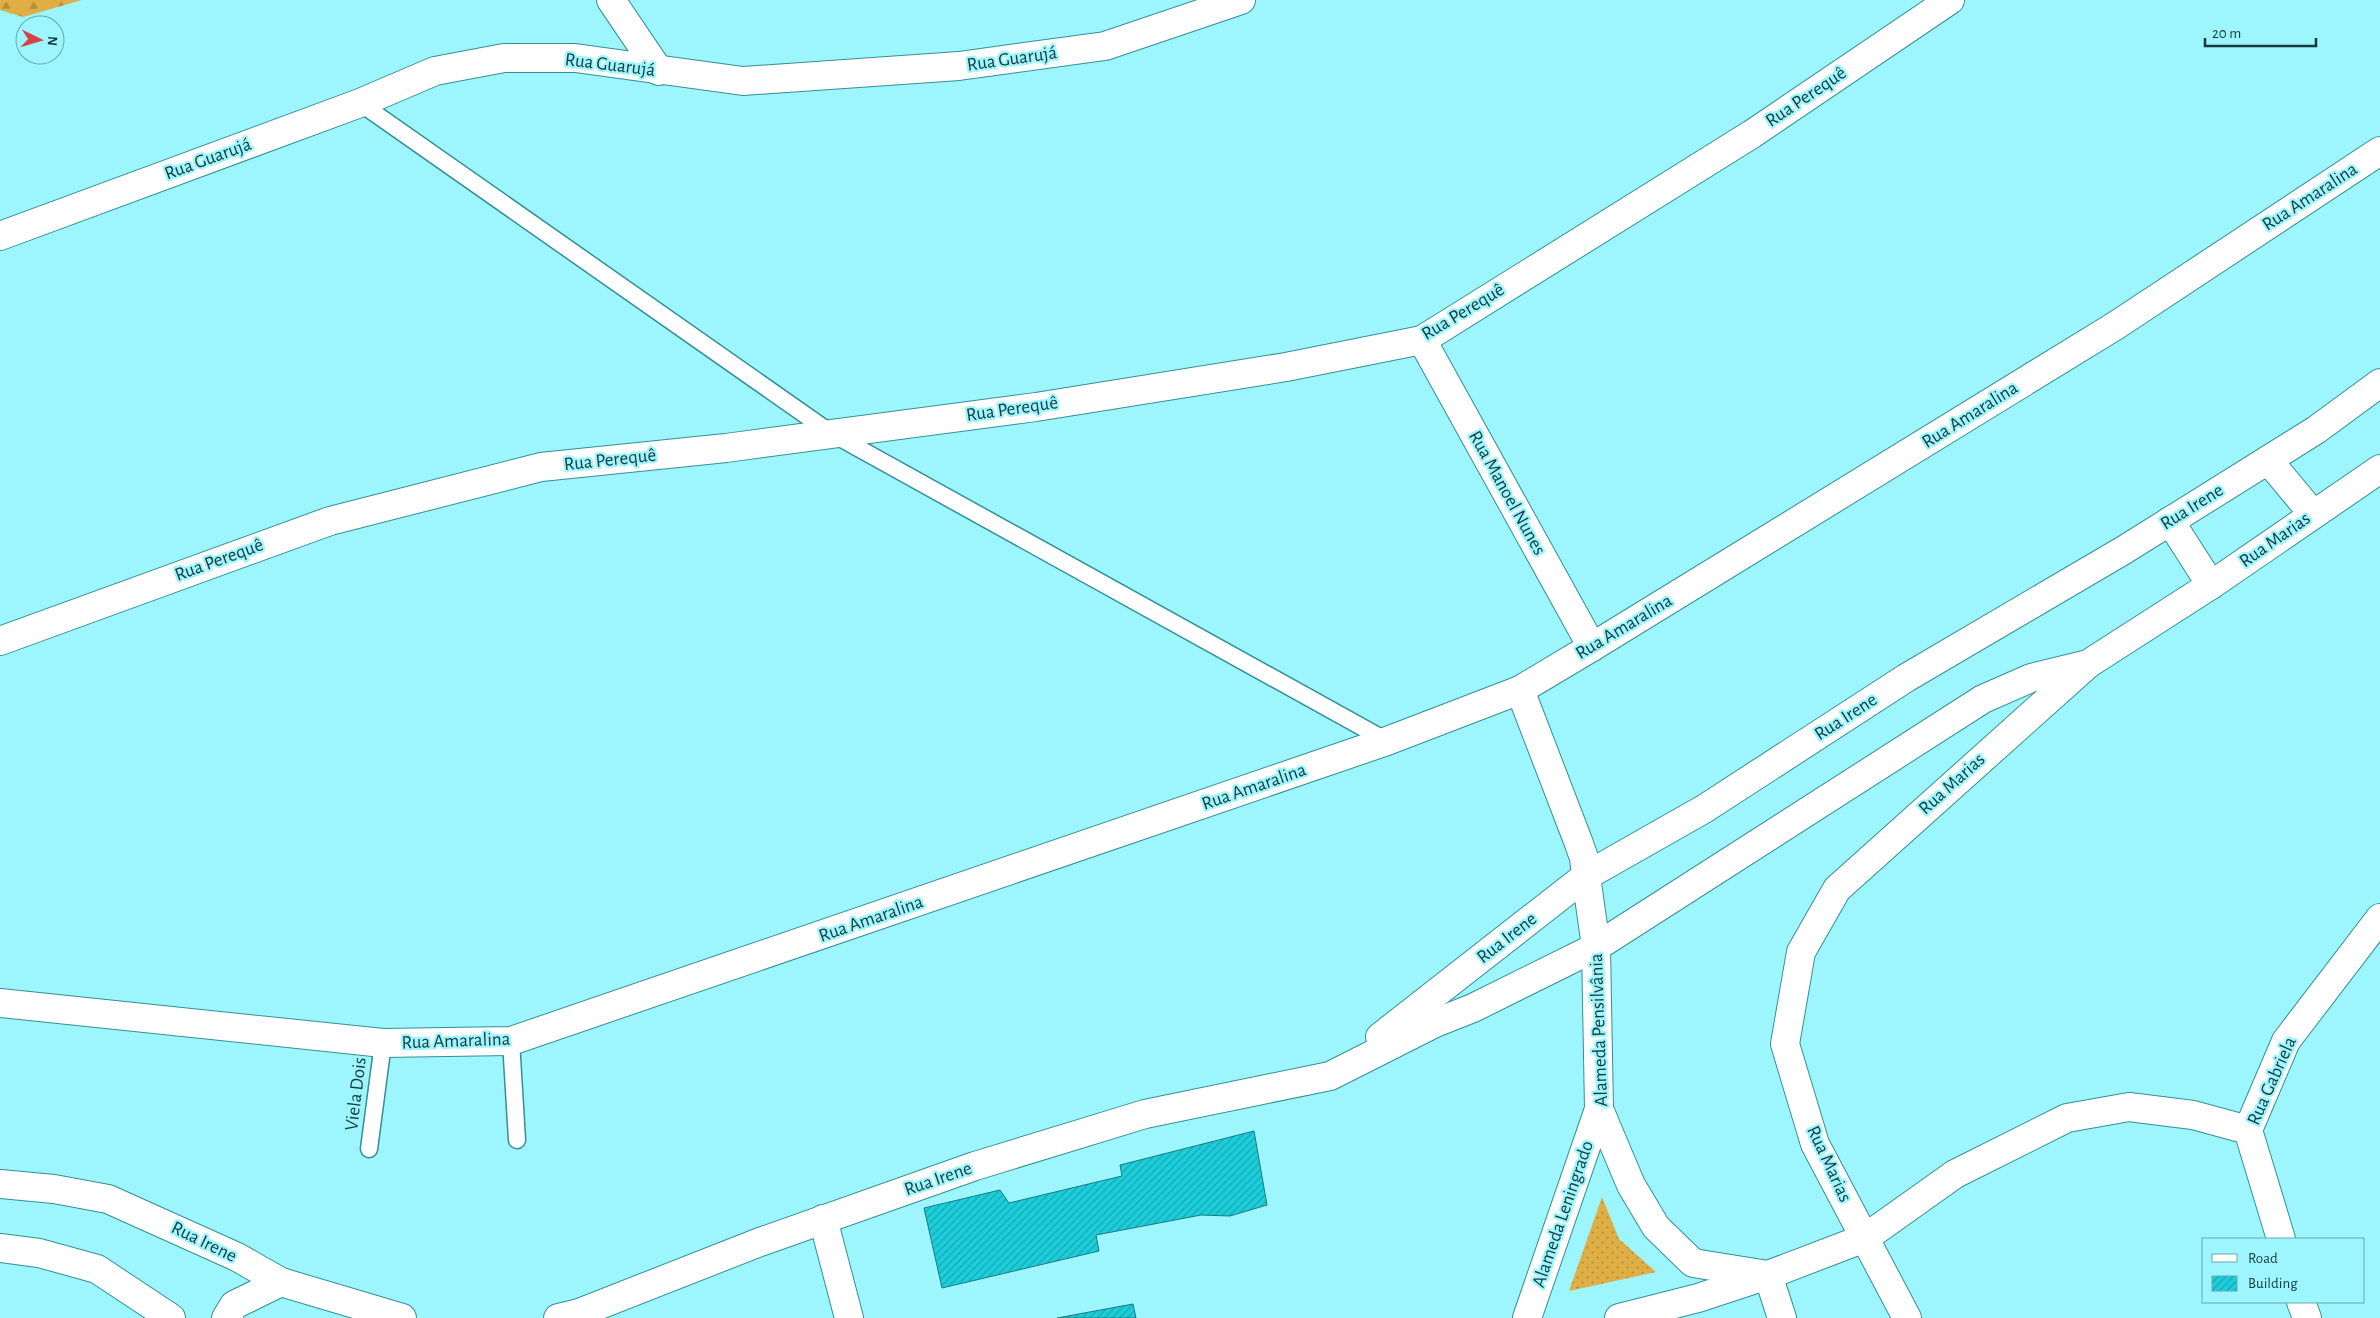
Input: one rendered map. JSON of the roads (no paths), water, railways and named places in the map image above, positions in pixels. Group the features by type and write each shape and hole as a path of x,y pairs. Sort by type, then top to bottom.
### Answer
{"street":[{"path":"611,0 660,71"},
{"name":"Rua Guarujá","path":"0,236 360,103 435,70 504,58 575,58 742,81 959,66 1105,46 1241,0"},
{"name":"Rua Perequê","path":"0,640 330,521 532,469 726,448 1036,406 1286,368 1422,340 1752,134 1942,2"},
{"name":"Rua Amaralina","path":"0,1003 383,1043 511,1041 1387,741 1520,690 2115,326 2380,151"},
{"name":"Rua Manoel Nunes","path":"1422,340 1592,647"},
{"name":"Rua Irene","path":"1330,1076 1586,876 1704,809 1906,678 2170,521 2316,430 2380,383"},
{"path":"2268,460 2313,514"},
{"name":"Rua Marias","path":"1907,1318 1815,1144 1785,1044 1802,952 1837,889 2088,664 2211,585 2380,469"},
{"path":"2170,521 2211,585"},
{"name":"Rua Irene","path":"558,1318 579,1313 679,1272 822,1219 975,1166 1145,1114 1330,1076 1435,1023 1473,1008 1596,947 1984,699 2031,678 2088,664"},
{"name":"Alameda Pensilvânia","path":"1520,690 1584,858 1596,947 1600,1109 1631,1185 1656,1227 1693,1263 1768,1275"},
{"name":"Rua Gabriela","path":"2281,1238 2248,1130 2286,1041 2380,918"},
{"path":"1619,1318 1698,1298 1768,1275 1865,1238 1955,1174 2067,1118 2129,1107 2193,1116 2248,1130"},
{"name":"Alameda Leningrado","path":"1527,1318 1600,1109"},
{"name":"Rua Irene","path":"0,1184 54,1189 108,1199 237,1257 281,1282 402,1318"},
{"path":"822,1219 849,1318"},
{"path":"0,1248 39,1253 97,1269 172,1318"},
{"path":"1768,1275 1782,1318"},
{"path":"226,1318 234,1306 281,1282"},
{"path":"2301,1303 2307,1318"}],"lane":[{"path":"360,103 832,433 1387,741"},
{"path":"511,1041 516,1140"},
{"name":"Viela Dois","path":"369,1150 383,1043"}]}
